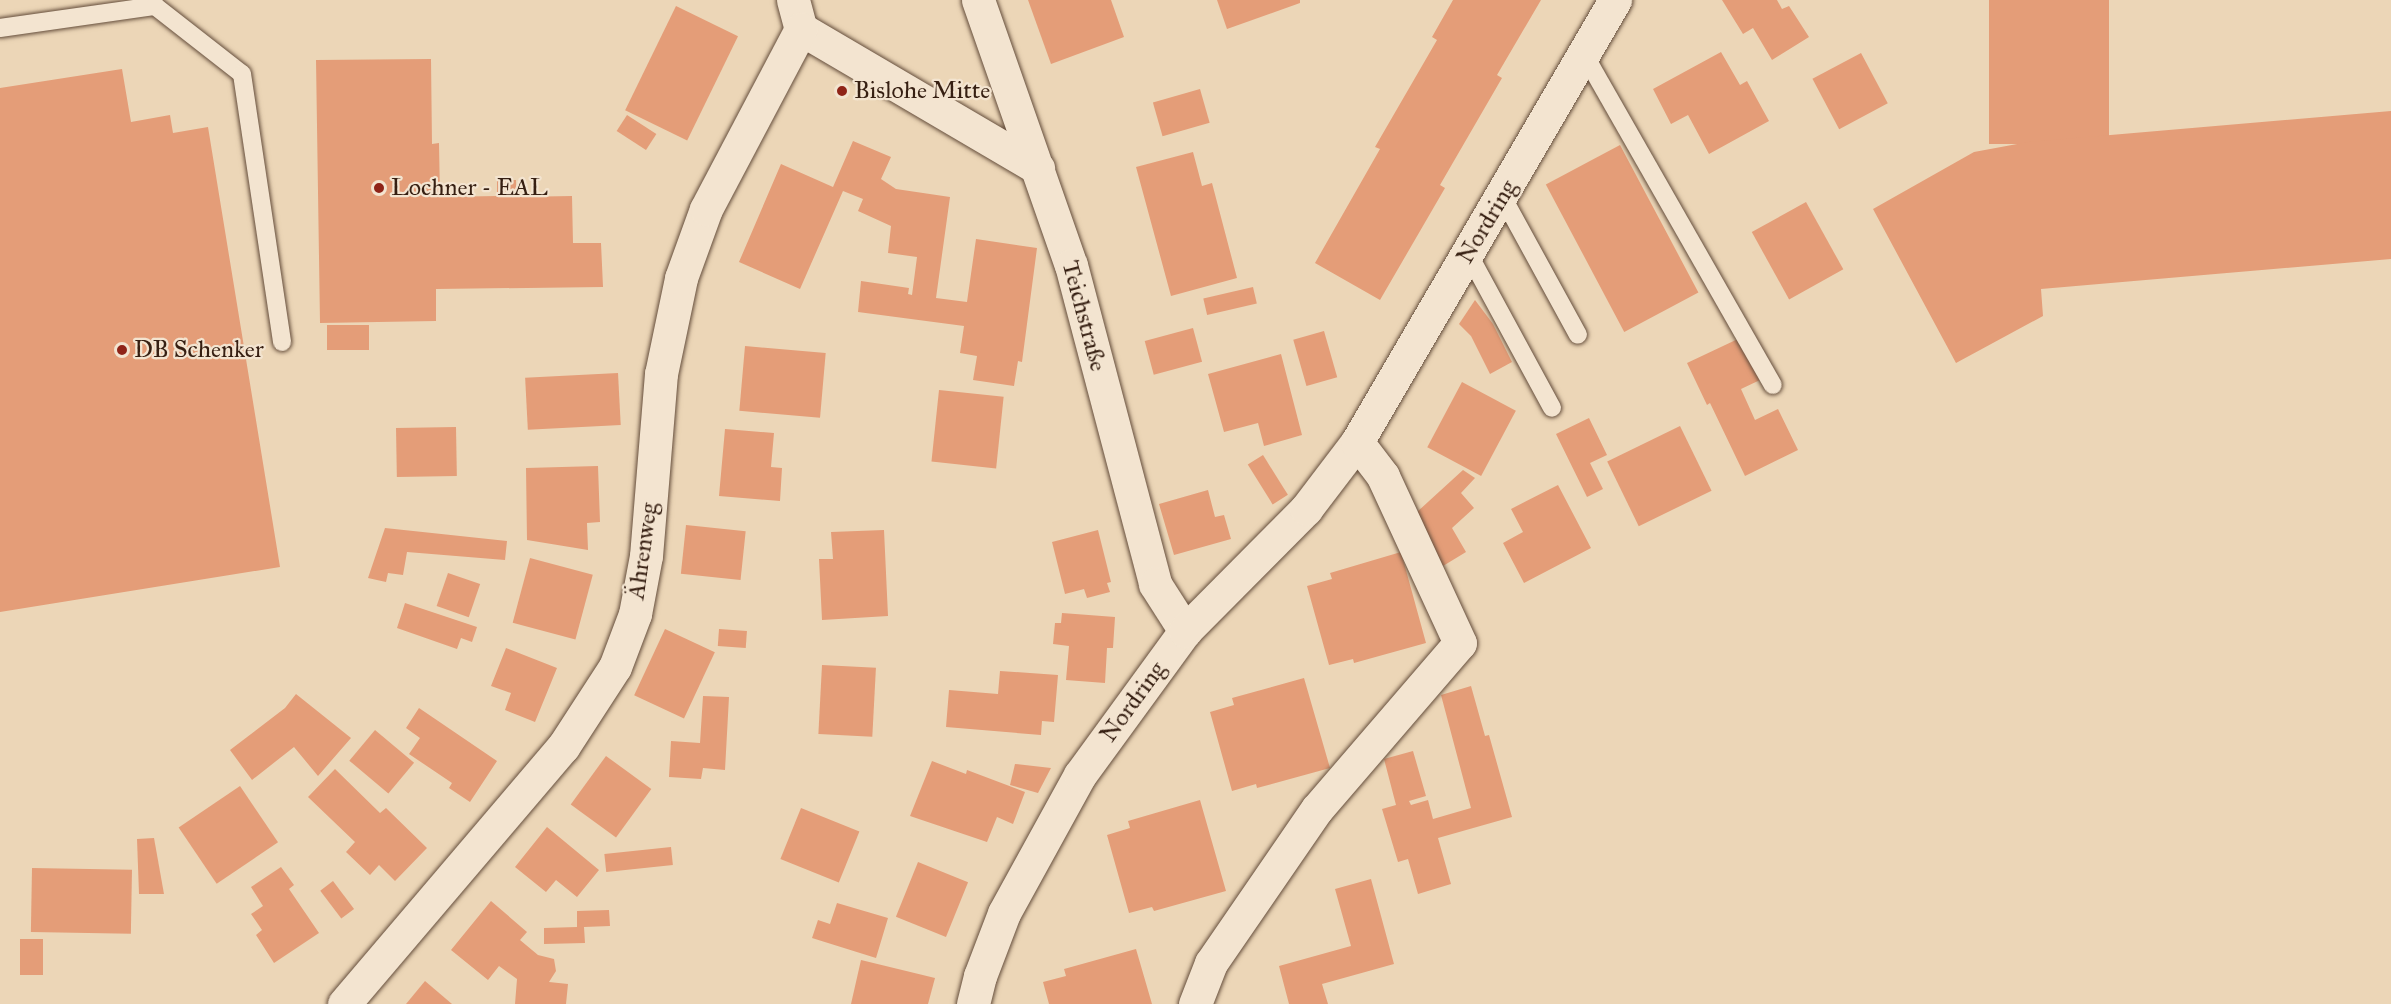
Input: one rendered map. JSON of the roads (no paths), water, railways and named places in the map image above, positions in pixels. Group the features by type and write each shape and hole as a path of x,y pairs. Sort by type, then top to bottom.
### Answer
{"street":[{"name":"Teichstraße","path":"978,0 1071,265 1155,584 1185,631"},
{"name":"Nordring","path":"973,1004 980,976 1004,913 1080,775 1185,631 1306,509 1357,442 1615,0"},
{"path":"797,14 1038,168"},
{"name":"Ährenweg","path":"344,1004 563,747 615,667 634,614 646,556 661,374 681,278 706,209 797,14"},
{"path":"1195,1004 1211,963 1317,809 1460,643 1383,476 1357,442"}],"lane":[{"path":"0,28 155,6 242,74 282,342"},
{"path":"1584,54 1773,386"},
{"path":"1502,196 1578,335"},
{"path":"1468,253 1552,408"}],"place":[{"name":"Bislohe Mitte","path":"842,91"},
{"name":"Lochner - EAL","path":"379,188"},
{"name":"DB Schenker","path":"122,350"}]}
